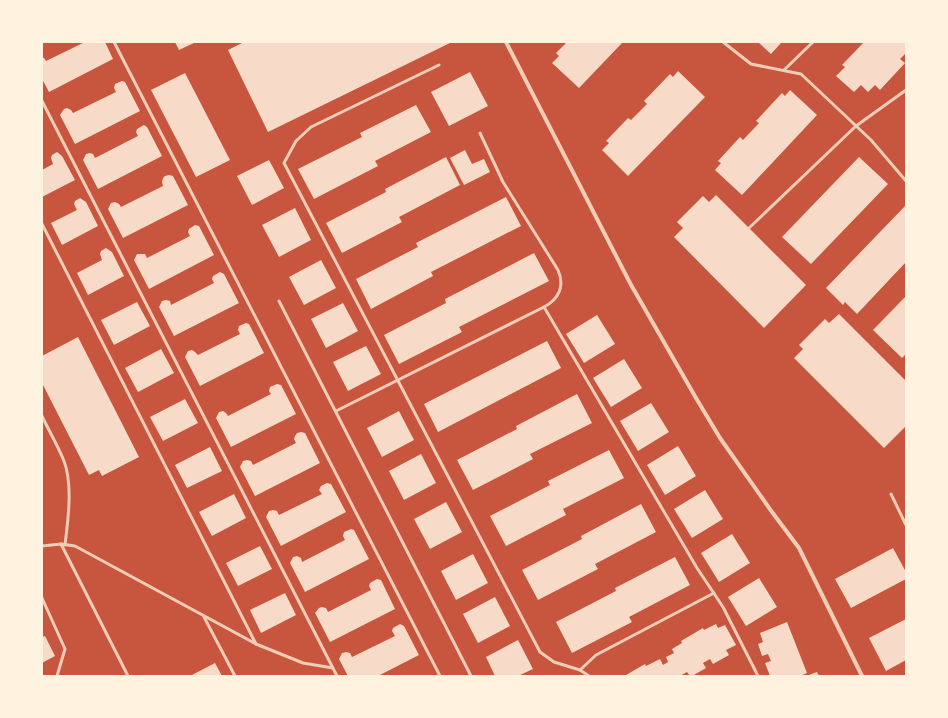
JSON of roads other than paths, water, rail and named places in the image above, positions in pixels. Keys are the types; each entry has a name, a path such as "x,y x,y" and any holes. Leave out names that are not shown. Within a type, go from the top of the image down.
{"street":[{"path":"506,42 630,283 720,438 799,548 862,676"}],"lane":[{"path":"114,42 440,676"},
{"path":"723,42 751,64 801,74 871,140 906,181"},
{"path":"784,70 813,42"},
{"path":"439,65 311,127 296,141 284,163 540,652 554,662 580,670 589,676"},
{"path":"749,228 856,126 906,90"},
{"path":"42,101 337,676"},
{"path":"336,411 552,303 557,296 560,288 560,276 503,182 480,133"},
{"path":"42,224 256,644"},
{"path":"279,301 471,676"},
{"path":"544,307 697,568 723,607 758,676"},
{"path":"42,416 64,462 67,478 68,520 65,545"},
{"path":"891,494 906,525"},
{"path":"42,546 61,544 75,546 256,644 302,663 333,668"},
{"path":"61,544 128,676"},
{"path":"580,670 596,655 714,593"},
{"path":"42,598 65,649 57,676"},
{"path":"204,616 234,676"}]}
